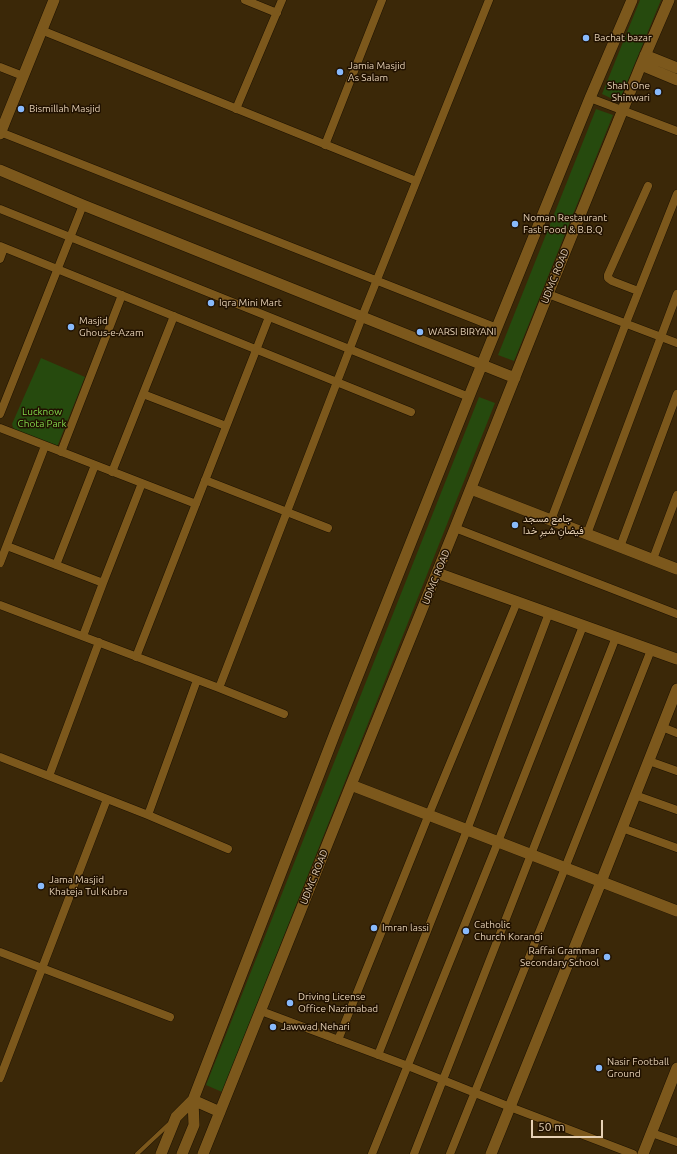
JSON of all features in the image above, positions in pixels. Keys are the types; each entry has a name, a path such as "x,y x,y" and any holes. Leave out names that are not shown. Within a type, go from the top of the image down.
{"main road":[{"path":"0,133 54,0"},
{"path":"182,1154 194,1125 193,1100 332,740 590,98 632,0"},
{"name":"UDMC ROAD","path":"203,1154 350,785 456,528 548,294 643,60 669,0"},
{"path":"643,60 677,68"},
{"path":"643,60 677,80"},
{"path":"0,170 83,205 515,378"},
{"path":"471,489 677,569"},
{"path":"437,573 677,660"},
{"path":"491,1154 676,694"},
{"path":"350,785 429,814 677,911"},
{"path":"643,1154 677,1068"},
{"path":"193,1100 220,1112"},
{"path":"161,1154 176,1117 193,1100"}],"street":[{"path":"245,0 277,13"},
{"path":"236,109 282,0"},
{"path":"326,144 382,0"},
{"path":"219,688 362,317 488,0"},
{"path":"41,30 416,181"},
{"path":"0,67 23,76"},
{"path":"590,98 677,131"},
{"path":"0,133 497,328"},
{"path":"638,292 612,281 608,278 608,275 648,186"},
{"path":"551,520 677,194"},
{"path":"0,414 83,205"},
{"path":"0,209 469,397"},
{"path":"0,259 2,247 411,412"},
{"path":"548,294 677,343"},
{"path":"587,534 677,294"},
{"path":"61,452 122,295"},
{"path":"112,472 174,316"},
{"path":"136,657 269,316"},
{"path":"143,394 226,426"},
{"path":"620,547 677,394"},
{"path":"0,428 196,504"},
{"path":"0,564 45,446"},
{"path":"56,565 95,465"},
{"path":"205,480 328,528"},
{"path":"83,636 142,483"},
{"path":"653,559 677,495"},
{"path":"456,528 677,614"},
{"path":"7,546 103,584"},
{"path":"338,1040 429,814 517,602"},
{"path":"0,605 284,714"},
{"path":"378,1055 467,830 549,613"},
{"path":"372,1154 498,842 583,626"},
{"path":"414,1154 616,637"},
{"path":"49,776 99,642"},
{"path":"450,1154 566,868 651,650"},
{"path":"148,815 197,680"},
{"path":"662,727 677,733"},
{"path":"0,756 228,848"},
{"path":"649,761 677,772"},
{"path":"635,795 677,810"},
{"path":"0,1078 106,799"},
{"path":"622,828 677,848"},
{"path":"0,952 170,1018"},
{"path":"261,1011 408,1066 633,1154"},
{"path":"652,1133 677,1142"}],"lane":[{"path":"137,1154 176,1117"}],"green space":[{"path":"640,0 661,0 619,102 602,94"},
{"path":"596,109 613,115 514,361 498,355"},
{"name":"Lucknow Chota Park","path":"41,358 85,377 55,452 16,436 12,424"},
{"path":"479,397 495,403 222,1092 206,1085"}],"place":[{"name":"Bachat bazar","path":"586,38"},
{"name":"Jamia Masjid As Salam","path":"340,72"},
{"name":"Shah One Shinwari","path":"658,92"},
{"name":"Bismillah Masjid","path":"21,109"},
{"name":"Noman Restaurant Fast Food & B.B.Q","path":"515,224"},
{"name":"Iqra Mini Mart","path":"211,303"},
{"name":"Masjid Ghous-e-Azam","path":"71,327"},
{"name":"WARSI BIRYANI","path":"420,332"},
{"name":"جامع مسجد فیضانِ شیرِ خدا","path":"515,525"},
{"name":"Jama Masjid Khateja Tul Kubra","path":"41,886"},
{"name":"Imran lassi","path":"374,928"},
{"name":"Catholic Church Korangi","path":"466,931"},
{"name":"Raffai Grammar Secondary School","path":"607,957"},
{"name":"Driving License Office Nazimabad","path":"290,1003"},
{"name":"Jawwad Nehari","path":"273,1027"},
{"name":"Nasir Football Ground","path":"599,1068"}]}
